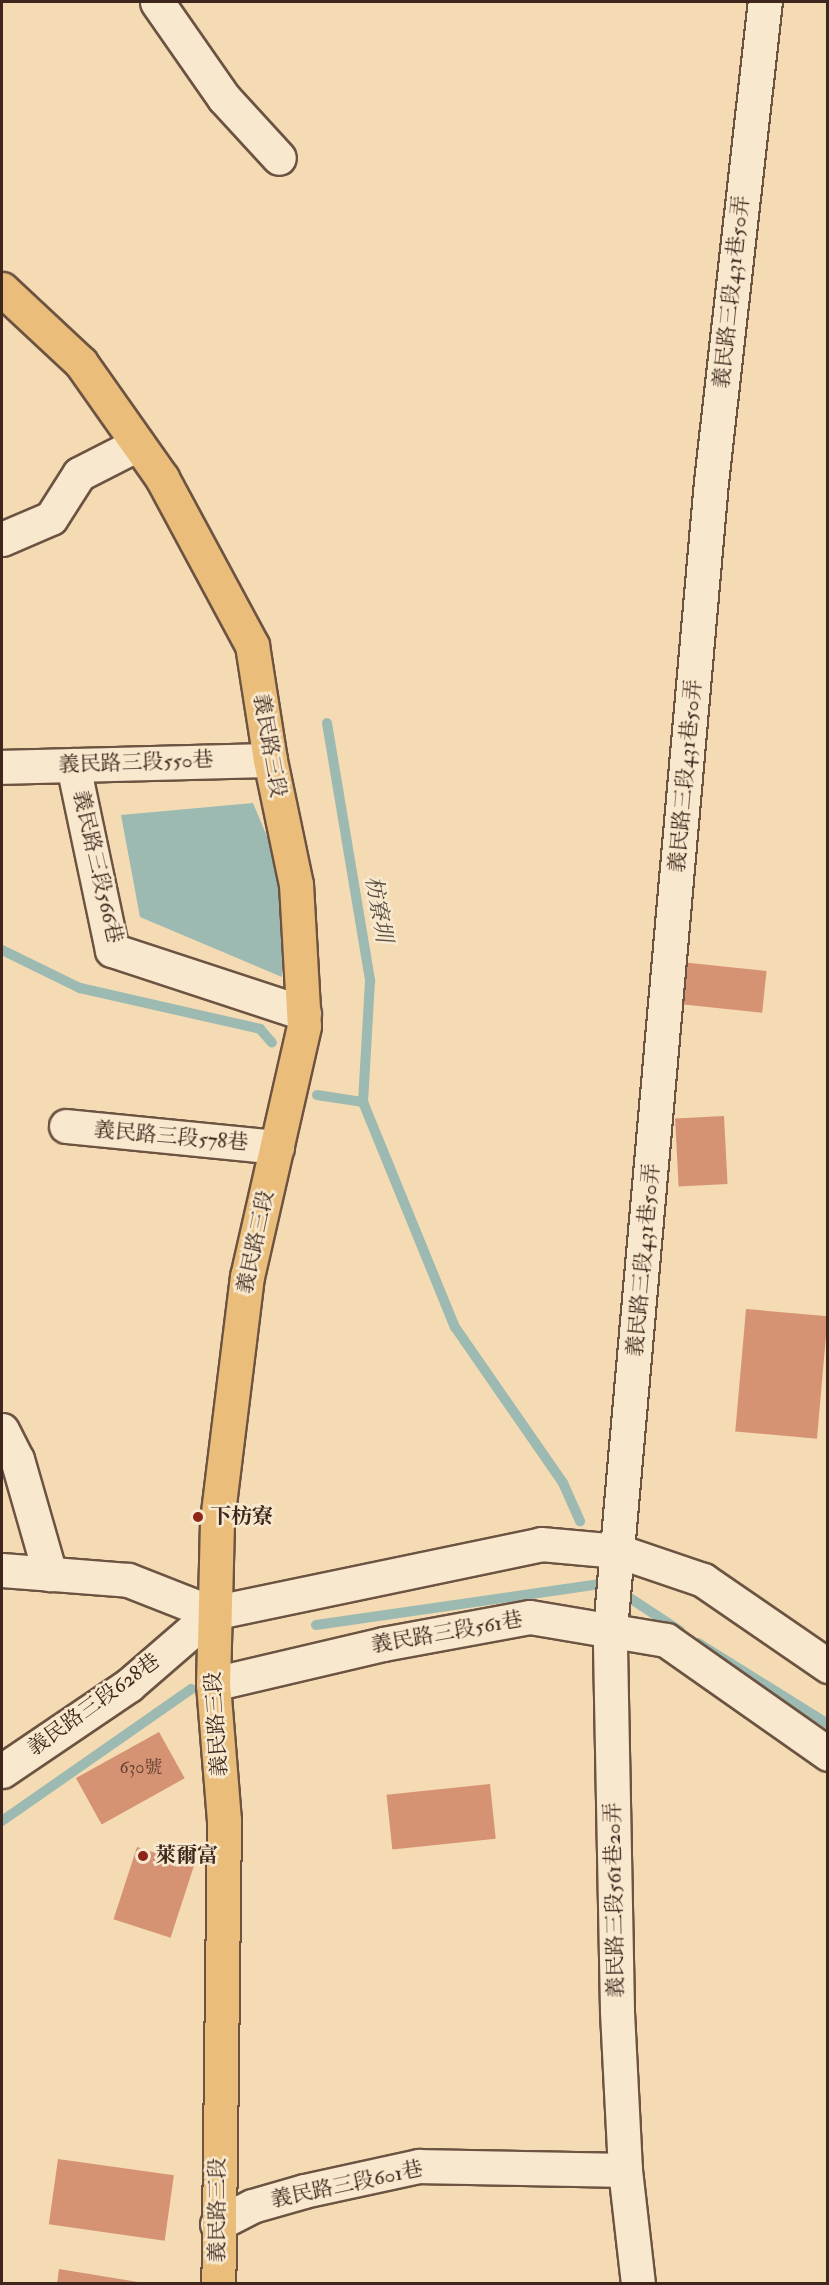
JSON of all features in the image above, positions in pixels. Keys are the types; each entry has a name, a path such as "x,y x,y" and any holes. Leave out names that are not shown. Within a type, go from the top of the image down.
{"main road":[{"name":"義民路三段","path":"2,289 81,363 162,478 252,645 270,760 297,884 304,1026 247,1276 217,1522 212,1613 213,1684 224,1820 218,2283"}],"lane":[{"path":"157,2 224,99 279,158"},
{"name":"義民路三段431巷50弄","path":"610,1629 711,482 765,2"},
{"path":"2,539 51,518 79,474 138,444"},
{"name":"義民路三段550巷","path":"2,767 270,760"},
{"name":"義民路三段566巷","path":"73,765 112,950 304,1013"},
{"name":"義民路三段578巷","path":"66,1126 277,1147"},
{"path":"2,1430 17,1459 50,1574"},
{"path":"2,1570 128,1580 212,1613 541,1544 618,1551 703,1580 828,1666"},
{"name":"義民路三段628巷","path":"2,1771 129,1685 212,1613"},
{"name":"義民路三段561巷","path":"213,1684 383,1644 530,1617 666,1640 828,1754"},
{"name":"義民路三段561巷20弄","path":"610,1629 617,2010 625,2170 638,2283"},
{"name":"義民路三段601巷","path":"217,2224 252,2206 304,2191 419,2166 625,2170"}],"water":[{"path":"253,803 282,872 282,977 140,917 121,815"}],"building":[{"path":"681,962 767,971 762,1013 677,1004"},
{"path":"724,1116 728,1184 679,1186 675,1119"},
{"path":"746,1309 828,1316 817,1439 735,1432"},
{"path":"159,1732 185,1778 102,1824 76,1778"},
{"path":"490,1784 496,1839 392,1850 387,1795"},
{"path":"137,1847 194,1866 171,1938 114,1919"},
{"path":"58,2159 174,2175 165,2241 49,2224"},
{"path":"59,2269 138,2282 138,2284 57,2284"}],"waterway":[{"name":"枋寮圳","path":"327,723 370,981 363,1102"},
{"path":"2,950 80,988 260,1029 272,1043"},
{"path":"317,1095 363,1102 455,1327 563,1483 580,1521"},
{"path":"316,1625 607,1583 680,1631"},
{"path":"698,1643 828,1724"},
{"path":"2,1821 191,1689"}],"place":[{"name":"下枋寮","path":"198,1517"},
{"name":"萊爾富","path":"143,1856"}]}
